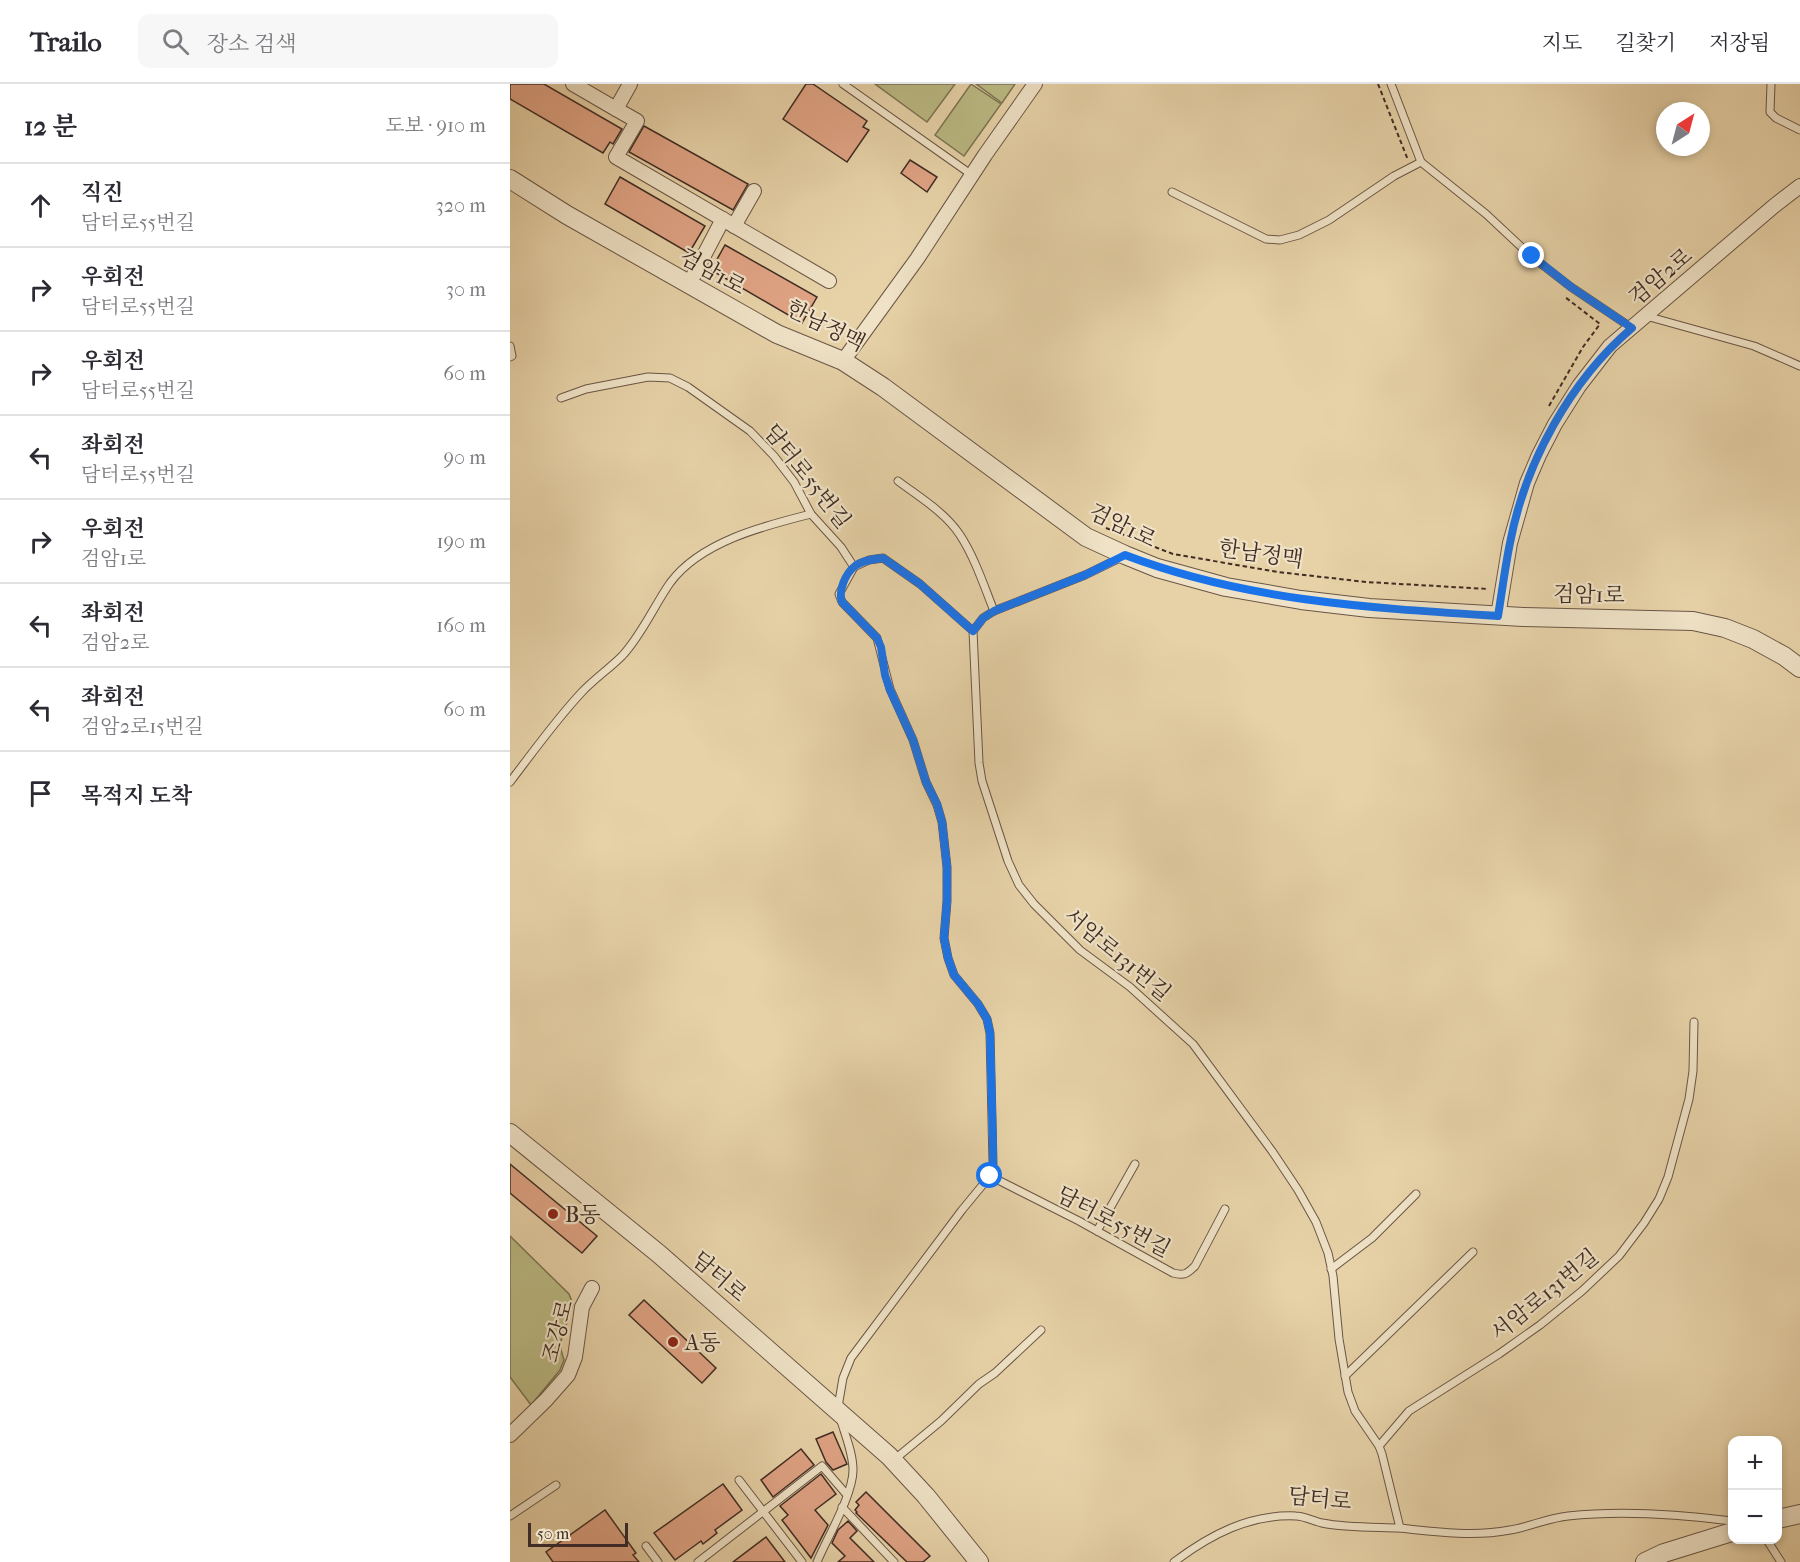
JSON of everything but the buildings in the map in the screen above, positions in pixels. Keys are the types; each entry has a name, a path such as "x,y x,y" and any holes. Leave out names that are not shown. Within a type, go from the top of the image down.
{"street":[{"path":"573,84 637,121 616,158 829,281"},
{"path":"616,109 630,84"},
{"path":"843,361 917,259 1035,84"},
{"name":"검암1로","path":"510,178 567,215 777,334 843,361 883,387 1086,537 1158,568 1226,586 1301,600 1369,608 1498,616 1693,621 1725,628 1753,639 1784,656 1800,668"},
{"name":"검암2로","path":"1498,616 1514,526 1539,455 1579,386 1610,346 1800,186"},
{"path":"688,284 729,222 754,191"},
{"name":"담터로","path":"510,1133 659,1254 893,1460 926,1496 979,1562"},
{"name":"조강로","path":"510,1436 568,1375 574,1357 582,1307 592,1288"},
{"path":"1782,1518 1800,1514"},
{"path":"1645,1562 1664,1553 1728,1533"}],"lane":[{"path":"843,84 972,175"},
{"path":"1391,84 1421,162 1486,214 1539,262 1571,287 1632,328"},
{"path":"1771,84 1770,112 1776,118 1800,130"},
{"path":"1172,192 1266,239 1280,240 1299,235 1329,220 1394,176 1421,162"},
{"path":"1645,316 1754,346 1800,366"},
{"path":"510,346 512,356 510,357"},
{"name":"담터로55번길","path":"561,398 586,389 648,377 670,378 688,387 750,431 774,456 794,482 811,514 841,547 854,567"},
{"path":"898,481 931,506 959,534 968,549 994,611"},
{"path":"510,782 555,723 583,691 623,654 670,583 686,564 706,551 738,537 811,514"},
{"path":"817,1562 847,1495 853,1472 852,1458 837,1410 843,1378 850,1358 990,1176 993,1164 991,1055 987,1019 978,1004 954,975 948,958 944,938 947,867 942,822 913,740 890,690 877,638 842,602 839,594 854,567 869,560 883,558 920,584 973,631 983,618 994,611 1085,575 1125,555"},
{"name":"서암로131번길","path":"973,631 979,763 982,781 1008,861 1019,885 1034,904 1080,950 1130,987 1193,1044 1298,1190 1316,1222 1328,1252 1348,1392 1355,1411 1379,1446 1400,1528"},
{"name":"서암로131번길","path":"1379,1446 1409,1411 1507,1348 1582,1291 1619,1256 1644,1223 1659,1199 1668,1177 1689,1099 1694,1071 1694,1022"},
{"path":"1097,1231 1135,1164"},
{"name":"담터로55번길","path":"990,1176 1182,1276 1195,1266 1225,1209"},
{"path":"1331,1269 1372,1238 1416,1194"},
{"path":"1345,1376 1473,1252"},
{"path":"893,1460 941,1421 979,1383 995,1373 1041,1330"},
{"path":"698,1562 822,1466 847,1495"},
{"path":"738,1480 802,1562"},
{"path":"510,1516 556,1485"},
{"path":"842,1507 894,1562"},
{"path":"1400,1528 1478,1534 1509,1531 1563,1516 1590,1514 1641,1514 1728,1521"},
{"name":"담터로","path":"1174,1562 1202,1541 1227,1528 1263,1518 1298,1515 1342,1525 1400,1528"},
{"path":"1770,1544 1781,1562"},
{"path":"646,1546 658,1562"}],"path":[{"path":"1378,84 1411,167"},
{"path":"1549,407 1583,347 1600,324 1562,294"},
{"name":"한남정맥","path":"1099,525 1173,554 1278,572 1366,582 1488,590 1490,579"}],"shaded area":[{"path":"875,84 955,84 927,122"},
{"path":"971,84 1001,104 964,156 935,135"},
{"path":"976,84 1015,84 1002,103"},
{"path":"510,1236 569,1294 573,1304 561,1341 564,1360 560,1370 531,1405 510,1377"}],"place":[{"name":"B동","path":"553,1214"},
{"name":"A동","path":"673,1342"}],"route":[{"path":"990,1176 993,1164 990,1033 987,1019 978,1004 954,975 948,958 944,938 947,867 942,822 913,740 890,690 885,675 881,647 877,638 842,602 839,594 842,585 854,567 869,560 883,558 920,584 973,631 983,618 994,611 1085,575 1125,555 1158,568 1226,586 1301,600 1369,608 1498,616 1516,518 1539,455 1579,386 1610,346 1632,328 1571,287 1532,256"}]}
